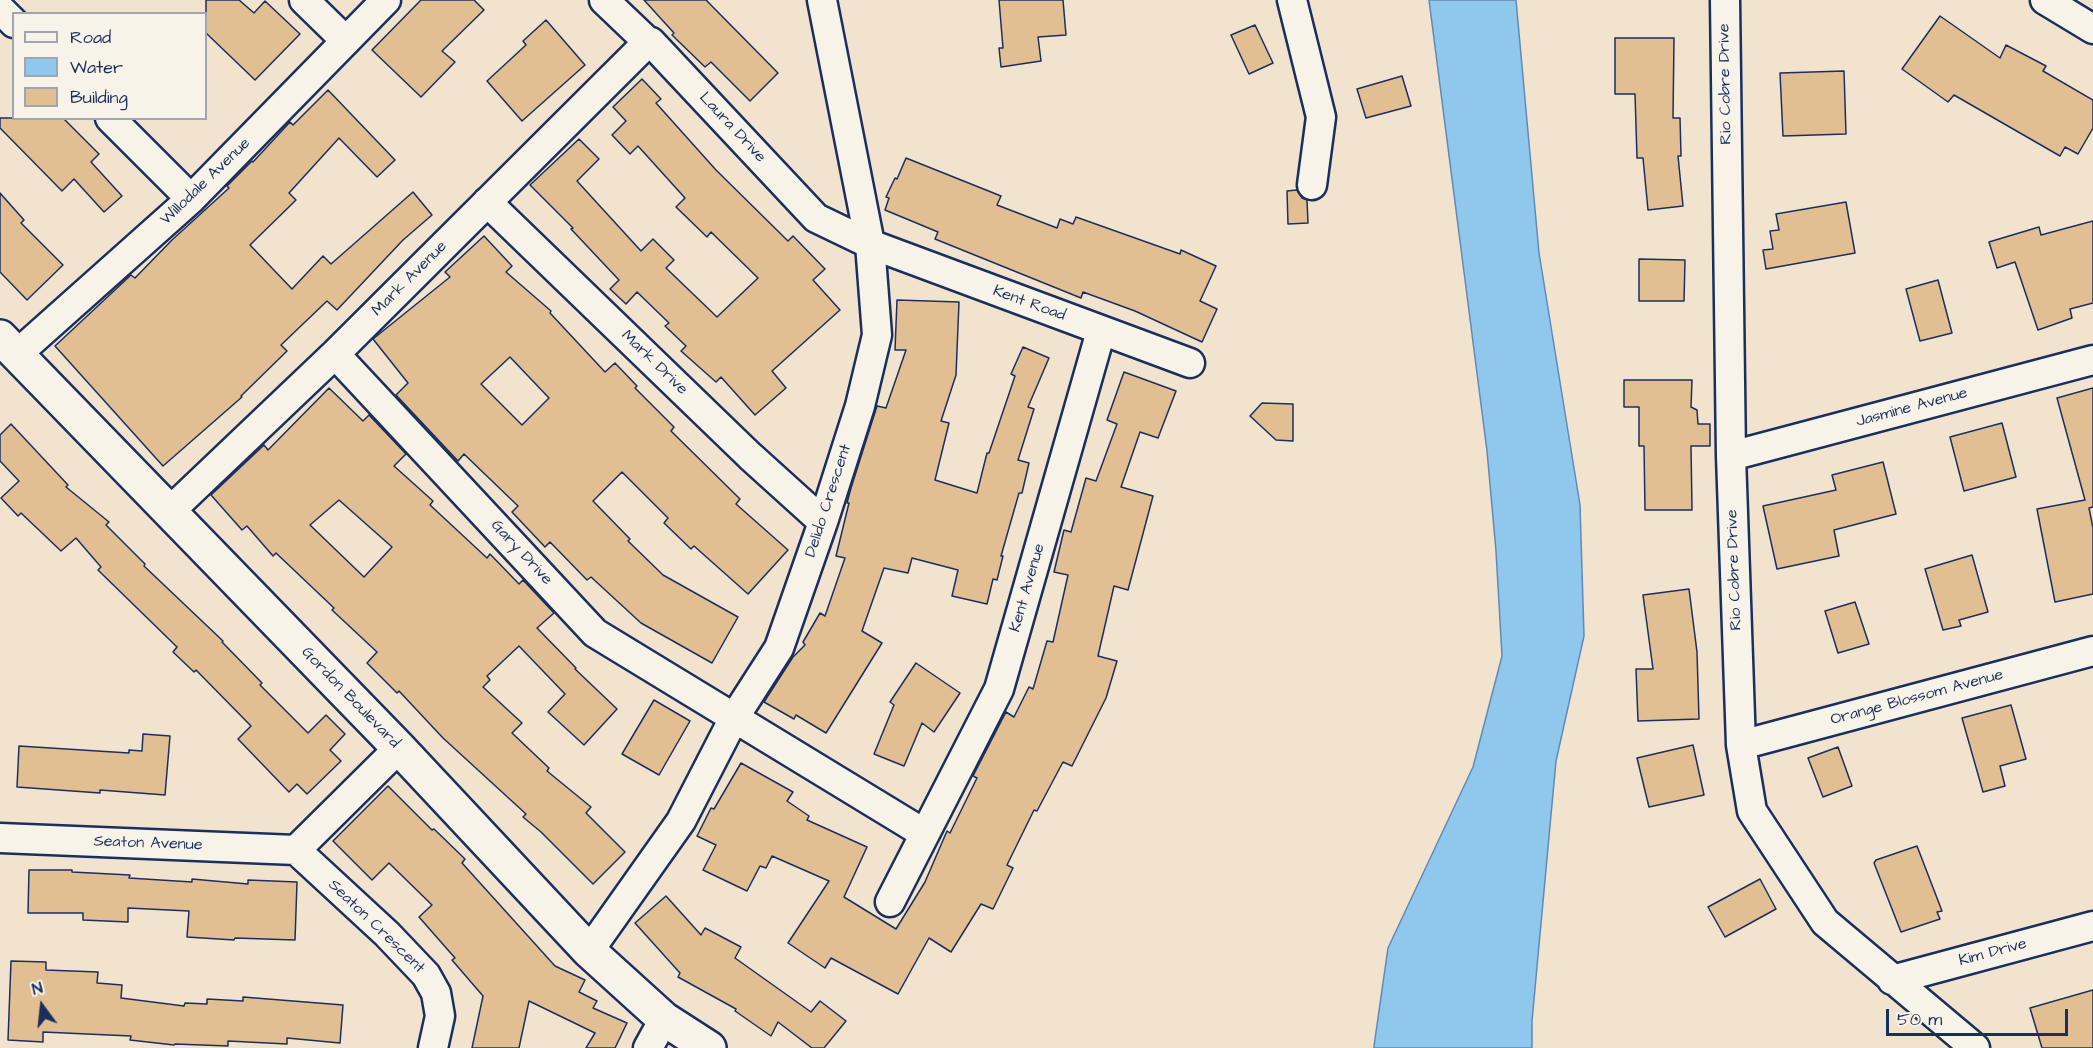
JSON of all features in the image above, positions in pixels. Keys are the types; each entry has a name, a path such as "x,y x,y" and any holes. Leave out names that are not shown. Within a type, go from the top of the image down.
{"street":[{"path":"304,0 346,41"},
{"name":"Willodale Avenue","path":"8,346 191,199 386,0"},
{"name":"Laura Drive","path":"604,0 648,42 651,42 816,218 870,244"},
{"name":"Delido Crescent","path":"589,951 681,821 734,718 779,648 860,406 877,335 870,244 822,0"},
{"path":"1292,0 1321,117 1312,185"},
{"name":"Rio Cobre Drive","path":"1725,0 1731,456 1741,745 1752,811 1825,922 1975,1048"},
{"path":"2045,0 2093,28"},
{"path":"0,9 12,21"},
{"name":"Mark Avenue","path":"169,512 335,354 648,42"},
{"path":"112,120 191,199"},
{"name":"Mark Drive","path":"487,202 742,448 823,522"},
{"name":"Kent Road","path":"870,244 1190,363"},
{"name":"Kent Avenue","path":"890,902 999,689 1101,331"},
{"name":"Gordon Boulevard","path":"8,346 399,748 589,951 664,1019 709,1048"},
{"name":"Gary Drive","path":"335,354 595,633 734,718"},
{"name":"Jasmine Avenue","path":"1731,456 2093,360"},
{"name":"Orange Blossom Avenue","path":"1741,745 2093,651"},
{"path":"734,718 925,834"},
{"path":"296,850 399,748"},
{"name":"Seaton Avenue","path":"0,838 296,850"},
{"name":"Seaton Crescent","path":"296,850 387,934 426,975 436,993 440,1016 433,1048"},
{"name":"Kim Drive","path":"1892,980 2093,926"},
{"path":"648,1048 664,1019"}],"water":[{"path":"1429,0 1516,0 1539,253 1580,505 1584,636 1556,761 1532,1021 1532,1048 1374,1048 1388,948 1473,767 1502,656 1487,451"}],"building":[{"path":"206,0 239,0 254,13 265,1 300,34 255,80 207,34"},
{"path":"421,0 474,0 484,10 442,51 455,62 421,97 372,50"},
{"path":"644,0 706,0 778,73 750,101 711,62 705,67 672,35 674,33"},
{"path":"999,0 1063,0 1066,35 1038,37 1041,61 1001,67 999,48 1003,48"},
{"path":"1940,16 2000,58 2006,45 2046,66 2043,71 2093,100 2093,128 2078,154 2065,147 2060,156 1954,95 1948,102 1902,69"},
{"path":"546,20 585,65 522,121 487,81 526,45 523,41"},
{"path":"1255,25 1273,63 1249,74 1231,35"},
{"path":"1615,38 1674,38 1673,118 1680,118 1681,156 1678,156 1683,206 1648,210 1643,158 1637,158 1635,94 1615,94"},
{"path":"1844,71 1846,134 1783,136 1780,73"},
{"path":"1402,76 1411,106 1366,118 1357,89"},
{"path":"642,79 661,99 656,103 716,170 788,241 793,236 825,269 813,280 840,310 772,371 786,388 755,415 721,377 716,382 681,351 686,346 665,326 669,323 637,292 626,304 610,289 619,280 571,229 573,228 530,185 579,139 599,159 577,181 641,251 653,239 674,260 666,268 717,317 758,278 711,232 707,237 676,207 685,198 638,146 630,154 612,135 626,121 613,107"},
{"path":"328,90 395,160 377,177 339,138 289,193 296,200 250,245 292,289 323,256 331,264 413,192 432,215 403,240 337,310 327,301 281,345 287,351 242,397 163,466 55,346 131,275 135,278 172,240 229,188 227,186 290,122 293,125"},
{"path":"0,118 65,120 99,154 91,162 122,196 104,212 74,179 62,191 0,128"},
{"path":"906,158 1001,196 997,205 1057,228 1060,219 1073,224 1076,217 1180,254 1181,250 1216,266 1200,301 1217,309 1202,342 1135,311 1083,292 1081,298 935,239 938,232 885,210 889,198 886,197"},
{"path":"1297,190 1302,198 1307,200 1308,223 1288,224 1287,191"},
{"path":"0,193 24,220 21,223 63,265 27,300 0,272"},
{"path":"1846,202 1855,253 1766,269 1763,250 1773,249 1770,231 1779,230 1776,214"},
{"path":"2093,221 2093,303 2070,309 2072,318 2038,330 2015,262 1997,268 1989,242 2039,227 2041,235"},
{"path":"484,236 512,266 506,272 551,311 550,313 605,372 615,363 637,386 635,388 674,427 671,431 740,499 736,504 788,550 748,594 694,546 691,549 664,523 668,518 622,472 593,501 630,539 628,541 663,575 738,617 712,663 641,623 591,577 587,580 550,542 545,547 512,512 518,506 464,454 458,461 396,395 408,383 373,339 450,277 445,272","holes":["510,357 549,398 522,425 481,384"]},
{"path":"1639,259 1685,260 1684,301 1639,301"},
{"path":"1938,280 1952,333 1920,341 1906,289"},
{"path":"897,300 959,302 956,375 941,421 949,423 935,480 977,493 987,453 989,453 1015,376 1011,374 1023,347 1049,358 1028,407 1034,409 1018,460 1029,463 1022,493 1019,493 1001,556 1003,556 997,580 993,579 987,604 952,596 958,570 912,558 908,573 884,568 862,631 882,643 826,733 796,715 794,719 764,702 793,657 805,645 803,642 820,613 825,616 845,558 836,556 851,488 877,406 886,408 906,350 895,350"},
{"path":"1124,372 1176,391 1158,438 1140,432 1121,487 1153,496 1128,590 1114,586 1098,656 1117,661 1106,698 1072,766 1063,762 1037,811 1034,810 1007,865 1013,868 993,909 981,904 951,952 929,938 898,994 831,958 825,968 788,943 829,881 772,856 766,868 760,866 747,891 703,870 716,845 697,836 711,808 714,809 741,763 793,792 787,801 809,816 807,820 867,847 844,897 896,929 925,882 947,831 950,833 977,778 973,776 1006,712 1014,717 1029,687 1033,689 1047,641 1053,642 1068,575 1054,572 1064,530 1071,532 1086,478 1096,481 1117,424 1107,420"},
{"path":"1624,380 1692,380 1691,407 1697,410 1698,424 1710,424 1710,446 1691,446 1692,510 1645,510 1644,446 1639,446 1639,407 1624,407"},
{"path":"329,388 363,421 369,415 406,454 394,466 433,501 430,505 487,558 490,554 519,584 523,580 554,613 537,628 617,709 584,745 548,712 565,694 519,646 487,676 490,680 483,687 522,723 512,733 549,768 547,771 591,807 586,813 625,852 593,884 523,817 526,814 443,738 399,691 397,693 367,663 377,652 332,610 334,608 276,553 273,556 247,526 242,530 211,495 264,445 268,450","holes":["339,500 392,547 364,577 310,525"]},
{"path":"2093,388 2093,507 2089,508 2093,528 2093,594 2055,602 2037,509 2085,500 2057,398"},
{"path":"1262,403 1293,404 1293,441 1276,440 1250,416"},
{"path":"2002,423 2016,477 1964,491 1950,437"},
{"path":"11,424 68,485 66,487 109,522 106,525 145,564 144,566 223,641 262,683 260,685 308,733 326,715 345,734 330,750 341,761 307,794 297,784 289,792 238,739 251,726 196,670 194,672 173,652 177,647 98,570 101,567 76,538 61,551 21,513 18,516 1,498 19,481 0,461 0,435"},
{"path":"1883,462 1896,514 1834,530 1839,556 1777,569 1763,506 1836,490 1832,475"},
{"path":"1972,555 1988,612 1959,620 1961,626 1943,630 1925,569"},
{"path":"1689,589 1697,652 1699,719 1638,721 1636,669 1653,669 1643,595"},
{"path":"1855,602 1869,644 1838,653 1825,611"},
{"path":"916,663 960,693 934,732 922,723 904,766 874,754 894,705 890,702"},
{"path":"654,700 690,721 659,775 622,754"},
{"path":"2011,705 2026,759 2000,766 2005,786 1983,792 1962,718"},
{"path":"143,734 170,736 165,795 17,787 19,746 129,753 129,750 142,751"},
{"path":"1693,745 1704,795 1649,807 1637,758"},
{"path":"1838,747 1852,786 1823,797 1808,758"},
{"path":"388,786 465,859 462,863 555,966 585,980 579,992 597,1001 593,1008 627,1023 615,1048 586,1048 595,1033 529,1001 519,1048 472,1048 483,996 452,960 455,958 419,917 432,905 389,863 372,880 333,841"},
{"path":"1917,846 1942,911 1937,912 1940,919 1901,932 1874,863 1876,860"},
{"path":"29,870 72,870 72,872 130,875 129,878 192,882 192,879 248,884 248,880 297,882 295,940 187,937 189,911 128,908 128,922 83,920 83,913 28,913"},
{"path":"1760,879 1776,909 1725,937 1708,907"},
{"path":"666,896 701,935 705,928 741,947 735,958 811,1012 820,1001 846,1021 824,1048 812,1048 778,1022 771,1036 735,1011 736,1009 678,977 680,973 635,923"},
{"path":"11,961 46,962 46,970 98,972 97,983 122,985 121,998 184,1006 185,1003 207,1004 207,999 243,1001 243,997 343,1005 340,1043 287,1038 287,1044 228,1041 228,1046 174,1045 130,1040 131,1036 43,1032 43,1042 8,1040"},
{"path":"2093,990 2093,1048 2042,1048 2030,1008"}]}
